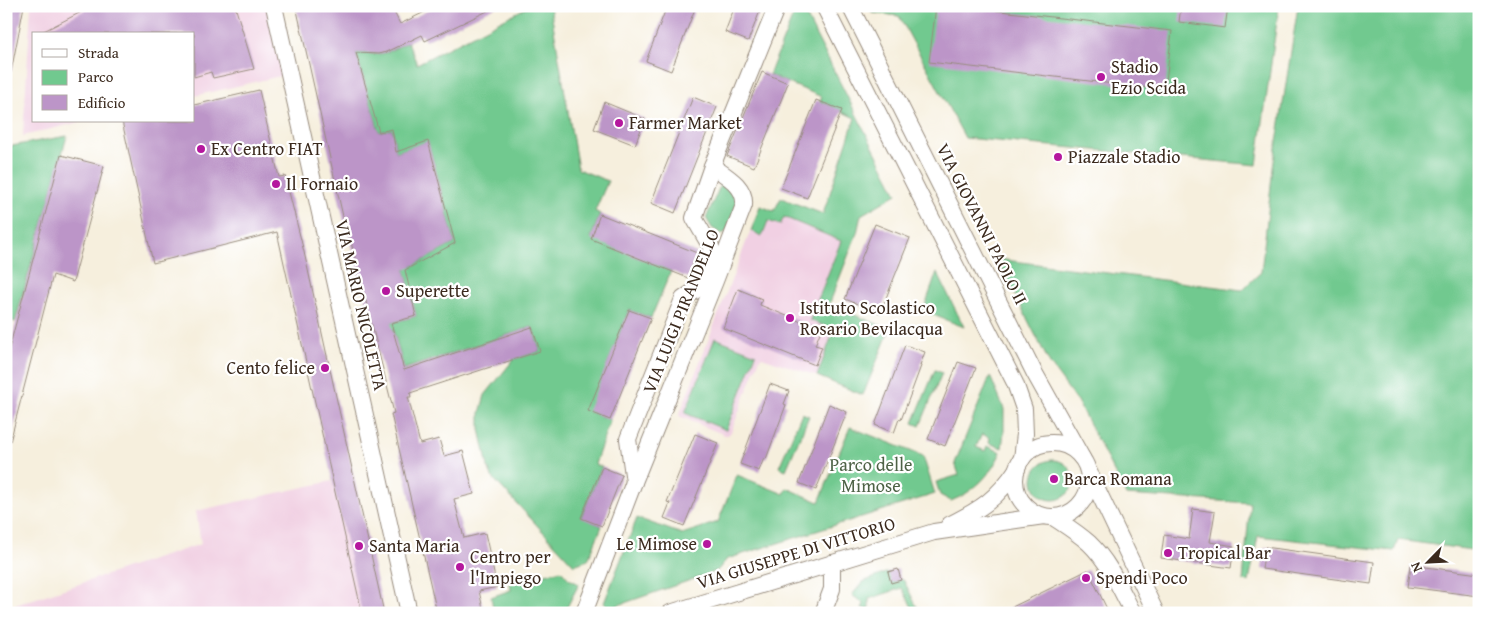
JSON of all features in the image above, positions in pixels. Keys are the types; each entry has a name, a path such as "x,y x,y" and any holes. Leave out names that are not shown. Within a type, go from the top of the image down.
{"street":[{"name":"VIA MARIO NICOLETTA","path":"274,6 409,613"},
{"name":"VIA LUIGI PIRANDELLO","path":"634,482 628,439 683,299 696,290 712,249 694,218 712,166 777,6"},
{"path":"824,6 1015,383 1024,409 1025,434 1016,483 1020,497 1026,506 1035,513 1048,517 1088,542 1112,571 1133,613"},
{"name":"VIA GIOVANNI PAOLO II","path":"850,6 1030,364 1085,463 1156,613"},
{"name":"VIA LUIGI PIRANDELLO","path":"584,613 744,205 743,192 737,185 712,166"},
{"path":"1056,443 1066,446 1085,463 1089,478 1089,488 1080,505 1072,512 1063,516 934,532 973,514 991,501 1004,488 1028,452 1037,446 1056,443"},
{"name":"VIA GIUSEPPE DI VITTORIO","path":"670,613 934,532"},
{"path":"823,613 832,589 832,563"}],"shaded area":[{"path":"31,6 274,6 289,74 195,96 195,32 32,32 32,122 80,122 23,136"},
{"name":"Istituto Scolastico Rosario Bevilacqua","path":"778,202 857,233 829,305 890,329 863,395 817,376 762,357 760,358 731,432 725,435 679,416 760,206 774,211"},
{"path":"332,481 360,600 381,595 384,613 6,613 6,608 201,544 196,511"}],"green space":[{"path":"529,6 550,6 578,169 608,181 595,211 600,214 591,238 671,271 651,318 629,310 589,411 610,420 595,464 602,467 581,517 602,526 588,560 574,565 492,477 480,429 480,413 485,395 514,359 540,351 532,327 404,369 393,329 383,325 416,316 405,270 455,243 428,142 396,152 392,129 379,132 356,53 379,54 408,42 417,64"},
{"path":"797,6 801,6 897,194 861,215 857,233 829,305 890,329 863,395 817,376 834,330 810,320 841,241 784,217 780,225 768,221 762,236 751,231 760,206 774,211 781,198 823,214 855,118 820,101 822,97 769,75"},
{"name":"Stadio Ezio Scida","path":"869,6 1279,6 1257,165 965,138 899,16 872,13"},
{"path":"1298,6 1479,6 1479,551 1398,540 1394,551 1258,536 1249,582 1243,581 1250,503 1126,495 1077,401 1050,364 997,259 1242,290 1261,272 1273,168"},
{"path":"67,136 15,322 6,320 6,147"},
{"path":"724,184 736,194 737,206 726,232 722,234 712,228 706,218 720,186"},
{"path":"937,272 964,327 923,311"},
{"path":"715,338 756,354 726,430 685,413"},
{"path":"935,370 942,373 920,426 913,423"},
{"path":"990,376 1004,409 1002,448 989,443 990,438 982,434 976,447 985,451 987,446 1001,452 981,482 967,493 951,501 940,495 936,482 959,475 955,463"},
{"path":"802,413 809,416 786,470 779,467"},
{"name":"Parco delle Mimose","path":"850,427 923,456 935,494 727,559 717,571 610,608 604,603 637,518 682,534 718,522 737,475 784,494 787,488 819,502"},
{"path":"1057,460 1064,463 1070,469 1073,480 1072,488 1064,497 1057,500 1049,500 1042,497 1034,488 1033,476 1036,469 1045,461"},
{"path":"561,570 569,579 579,584 564,613 494,613 491,597 511,590 510,583"},
{"path":"888,572 892,582 903,579 920,613 915,613 902,588 869,599 869,610 862,608 864,604 852,595 863,582"}],"building":[{"path":"6,6 24,6 11,72 6,72"},
{"path":"93,6 235,6 254,69 213,78 211,72 195,77 195,32 42,32"},
{"path":"296,6 391,6 400,24 437,6 498,6 425,41 422,35 387,52 379,54 356,53 379,132 392,129 396,152 428,141 455,243 405,270 416,316 391,323 404,370 532,327 540,351 410,393 411,397 408,397 420,444 439,439 444,456 463,451 474,494 454,499 464,538 485,533 497,587 479,591 484,613 437,613 391,414 394,413 348,230 346,230"},
{"path":"667,6 696,6 671,71 646,61"},
{"path":"735,6 762,6 748,41 725,32"},
{"path":"936,6 957,6 1172,31 1165,90 929,62"},
{"path":"1181,6 1228,6 1225,28 1179,22"},
{"path":"762,72 788,83 754,167 727,156"},
{"name":"Ex Centro FIAT","path":"259,90 279,177 285,176 304,252 384,613 362,613 277,232 153,263 122,122 195,122 195,105"},
{"path":"693,97 717,107 675,213 651,203"},
{"path":"816,100 842,110 807,198 781,188"},
{"path":"604,102 645,119 635,145 594,129"},
{"path":"61,155 104,166 73,282 53,275 10,442 6,442 6,360"},
{"path":"600,214 697,253 688,278 591,239"},
{"path":"875,224 910,238 880,313 845,299"},
{"path":"738,289 762,299 760,305 821,330 815,345 822,347 815,365 723,328"},
{"path":"629,310 651,318 610,420 588,411"},
{"path":"905,345 925,352 901,420 899,419 894,433 875,425"},
{"path":"958,362 976,368 945,446 928,439"},
{"path":"770,384 789,391 784,404 786,405 766,459 764,458 759,471 740,464"},
{"path":"829,404 847,412 816,490 799,483"},
{"path":"695,434 718,443 684,526 664,518 670,503 667,502"},
{"path":"602,467 622,475 602,526 581,518"},
{"path":"1193,509 1215,512 1210,542 1234,546 1231,568 1161,558 1164,535 1189,539"},
{"path":"1265,547 1374,562 1371,584 1262,569"},
{"path":"1411,565 1479,574 1479,596 1408,587"},
{"path":"898,569 901,580 891,583 888,572"},
{"path":"1088,570 1109,613 1000,613"}],"place":[{"name":"Stadio Ezio Scida","path":"1101,77"},
{"name":"Farmer Market","path":"619,123"},
{"name":"Ex Centro FIAT","path":"201,149"},
{"name":"Piazzale Stadio","path":"1058,157"},
{"name":"Il Fornaio","path":"276,184"},
{"name":"Superette","path":"386,291"},
{"name":"Istituto Scolastico Rosario Bevilacqua","path":"790,318"},
{"name":"Cento felice","path":"325,368"},
{"name":"Barca Romana","path":"1054,479"},
{"name":"Le Mimose","path":"707,544"},
{"name":"Santa Maria","path":"359,546"},
{"name":"Tropical Bar","path":"1168,553"},
{"name":"Centro per l'Impiego","path":"460,567"},
{"name":"Spendi Poco","path":"1086,578"}]}
